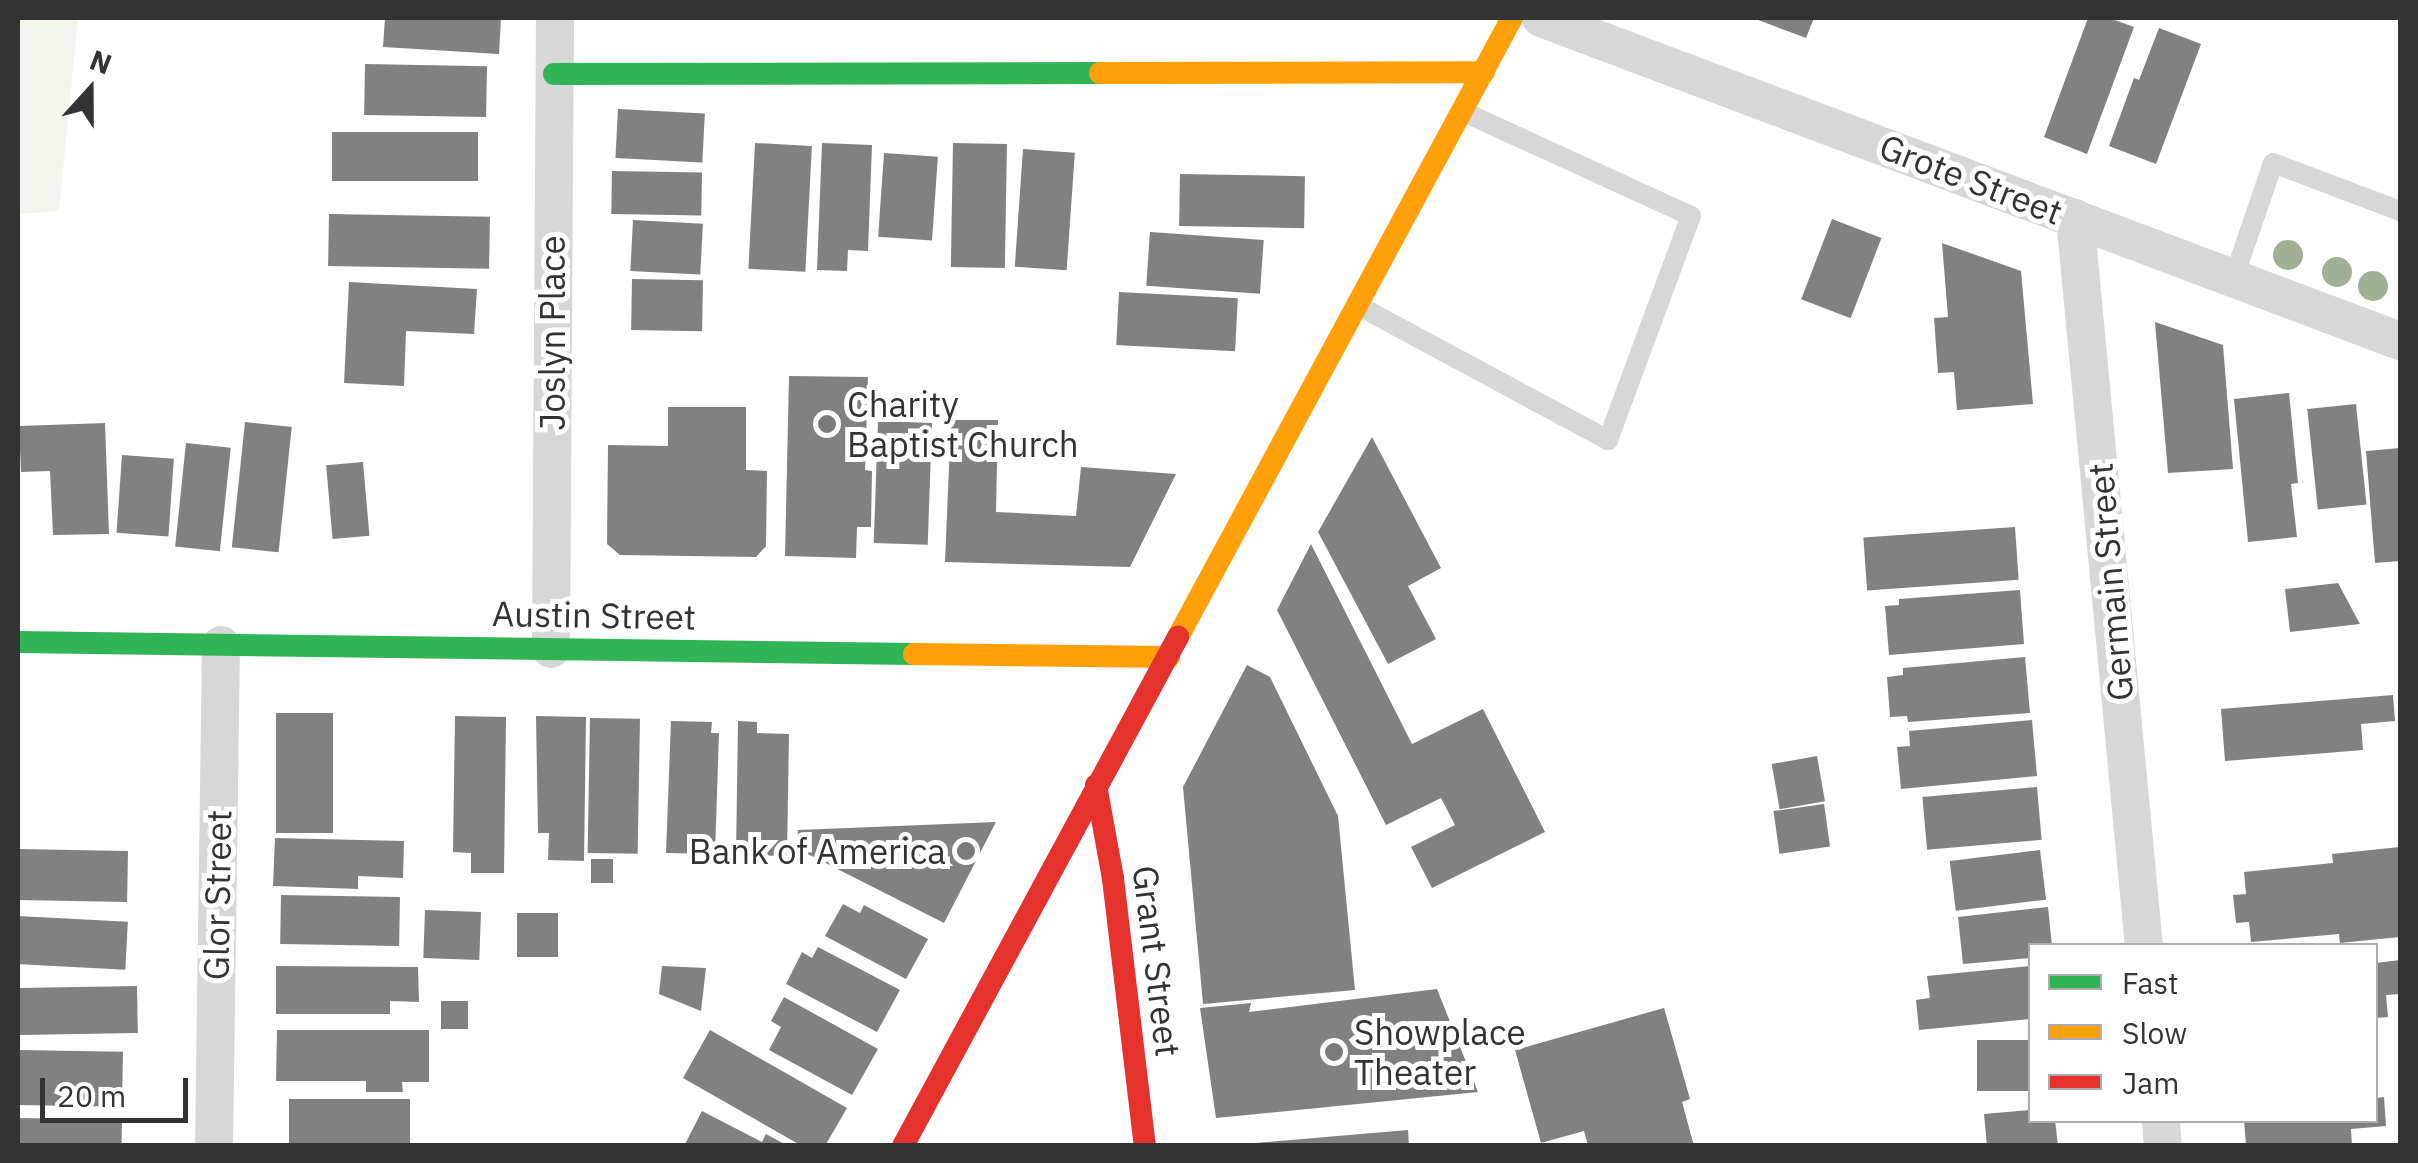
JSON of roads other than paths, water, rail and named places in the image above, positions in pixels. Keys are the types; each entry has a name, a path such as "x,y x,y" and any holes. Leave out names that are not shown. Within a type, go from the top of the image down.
{"street":[{"name":"Joslyn Place","path":"550,649 554,18"},
{"path":"903,1146 1512,18"},
{"name":"Grote Street","path":"1541,18 2400,340"},
{"path":"554,74 1484,72"},
{"name":"Germain Street","path":"2076,218 2144,943"},
{"name":"Austin Street","path":"18,642 1169,657"},
{"name":"Glor Street","path":"214,1146 221,645"},
{"name":"Grant Street","path":"1096,785 1113,879 1145,1146"}],"lane":[{"path":"1358,305 1608,440 1691,216 1462,111"},
{"path":"2234,278 2273,163 2400,211"}],"place":[{"name":"Charity Baptist Church","path":"827,424"},
{"name":"Bank of America","path":"966,851"},
{"name":"Showplace Theater","path":"1334,1052"}]}
